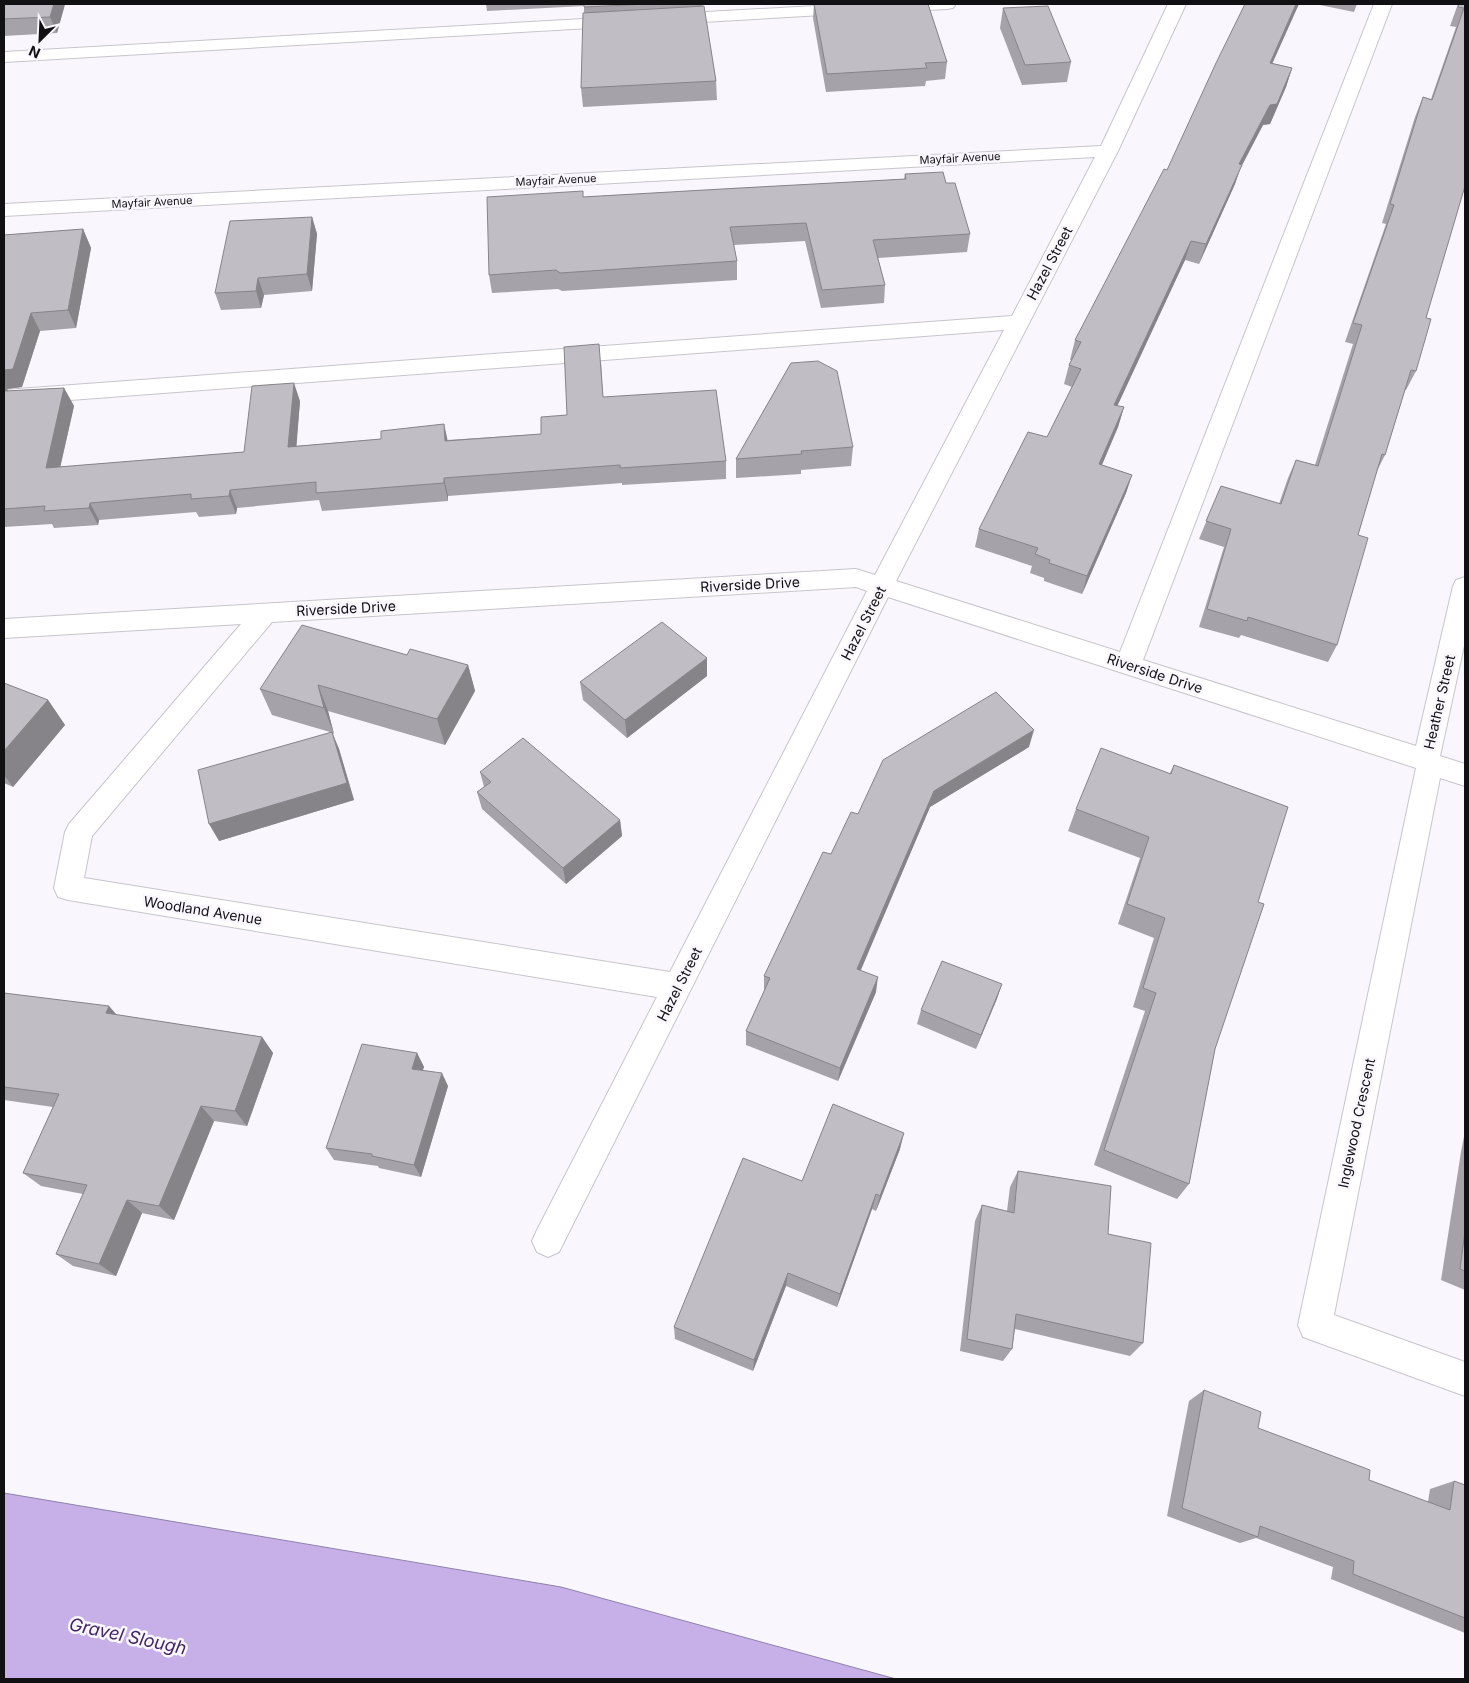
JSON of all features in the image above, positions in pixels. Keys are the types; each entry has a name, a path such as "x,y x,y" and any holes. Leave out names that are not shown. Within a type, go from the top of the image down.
{"street":[{"path":"4,57 948,4"},
{"name":"Hazel Street","path":"548,1241 882,586 1108,150 1177,4"},
{"path":"1128,665 1383,4"},
{"name":"Mayfair Avenue","path":"4,210 1108,150"},
{"path":"4,397 1019,322"},
{"name":"Riverside Drive","path":"4,628 856,578 1465,775"},
{"name":"Heather Street","path":"1428,762 1465,586"},
{"name":"Woodland Avenue","path":"265,612 80,832 68,888 678,987"},
{"name":"Inglewood Crescent","path":"1428,762 1315,1325 1465,1380"}],"water":[{"name":"Gravel Slough","path":"4,1493 561,1587 896,1679 4,1679"}],"building":[{"path":"4,4 54,4 50,17 4,19"},
{"path":"584,4 649,4 584,7"},
{"path":"814,4 928,4 947,62 925,63 927,68 827,74"},
{"path":"1245,4 1296,4 1270,63 1292,68 1277,104 1270,105 1239,164 1242,165 1206,244 1191,241 1114,405 1124,407 1099,464 1132,475 1087,576 1049,563 1050,560 1035,554 1038,548 979,529 1028,432 1047,437 1081,369 1069,365 1081,342 1075,340 1164,169 1167,170"},
{"path":"1459,4 1465,4 1465,186 1426,318 1431,319 1416,371 1411,370 1385,455 1382,454 1358,535 1368,538 1337,645 1248,617 1247,621 1207,609 1231,529 1206,521 1221,486 1281,504 1296,460 1318,466 1362,325 1353,323 1394,205 1390,204 1423,97 1432,100 1464,8 1458,7"},
{"path":"704,6 716,81 581,88 583,13"},
{"path":"1048,6 1071,62 1025,65 1003,8"},
{"path":"943,172 946,183 955,183 970,234 873,240 885,285 822,290 806,223 730,227 737,261 560,273 556,270 489,275 487,197 583,191 583,197 906,179 905,174"},
{"path":"312,217 307,274 258,278 256,291 215,293 230,221"},
{"path":"83,229 68,310 31,313 13,369 4,370 4,235"},
{"path":"599,344 603,397 716,390 726,461 620,468 620,465 444,478 444,483 316,493 316,482 230,490 229,496 191,499 191,494 90,503 89,508 44,511 45,506 4,509 4,388 6,388 5,391 64,388 46,468 244,452 252,386 294,383 288,447 381,439 381,431 444,424 445,441 541,434 541,417 567,415 564,347"},
{"path":"818,361 837,371 853,447 801,451 802,454 736,459 791,363"},
{"path":"662,622 707,658 625,720 580,682"},
{"path":"302,625 407,655 410,649 468,665 437,719 318,685 324,708 260,689"},
{"path":"4,683 48,700 4,751"},
{"path":"996,692 1034,730 934,791 857,969 878,977 840,1068 746,1031 770,978 764,976 823,852 831,854 851,812 858,814 883,760"},
{"path":"332,732 347,783 209,824 198,770"},
{"path":"523,738 620,820 563,868 477,792 491,782 480,772"},
{"path":"1101,748 1171,774 1174,765 1288,807 1258,902 1264,904 1215,1049 1189,1184 1104,1150 1156,993 1143,988 1165,918 1127,904 1149,837 1076,809"},
{"path":"942,961 1002,984 981,1035 921,1010"},
{"path":"4,993 109,1006 106,1013 262,1037 235,1111 201,1106 159,1206 127,1200 99,1264 56,1254 87,1185 23,1173 59,1094 4,1087"},
{"path":"362,1044 417,1053 412,1069 442,1073 414,1165 372,1156 372,1154 326,1148"},
{"path":"833,1104 904,1133 880,1196 876,1194 840,1294 788,1273 754,1360 674,1327 743,1158 802,1181"},
{"path":"1018,1171 1111,1186 1108,1234 1151,1243 1143,1343 1016,1314 1012,1349 967,1339 982,1205 1014,1213"},
{"path":"1465,1231 1465,1271 1460,1269"},
{"path":"1204,1390 1261,1412 1258,1428 1370,1470 1369,1480 1450,1510 1454,1481 1465,1485 1465,1618 1353,1574 1354,1561 1260,1526 1258,1537 1182,1508"}]}
